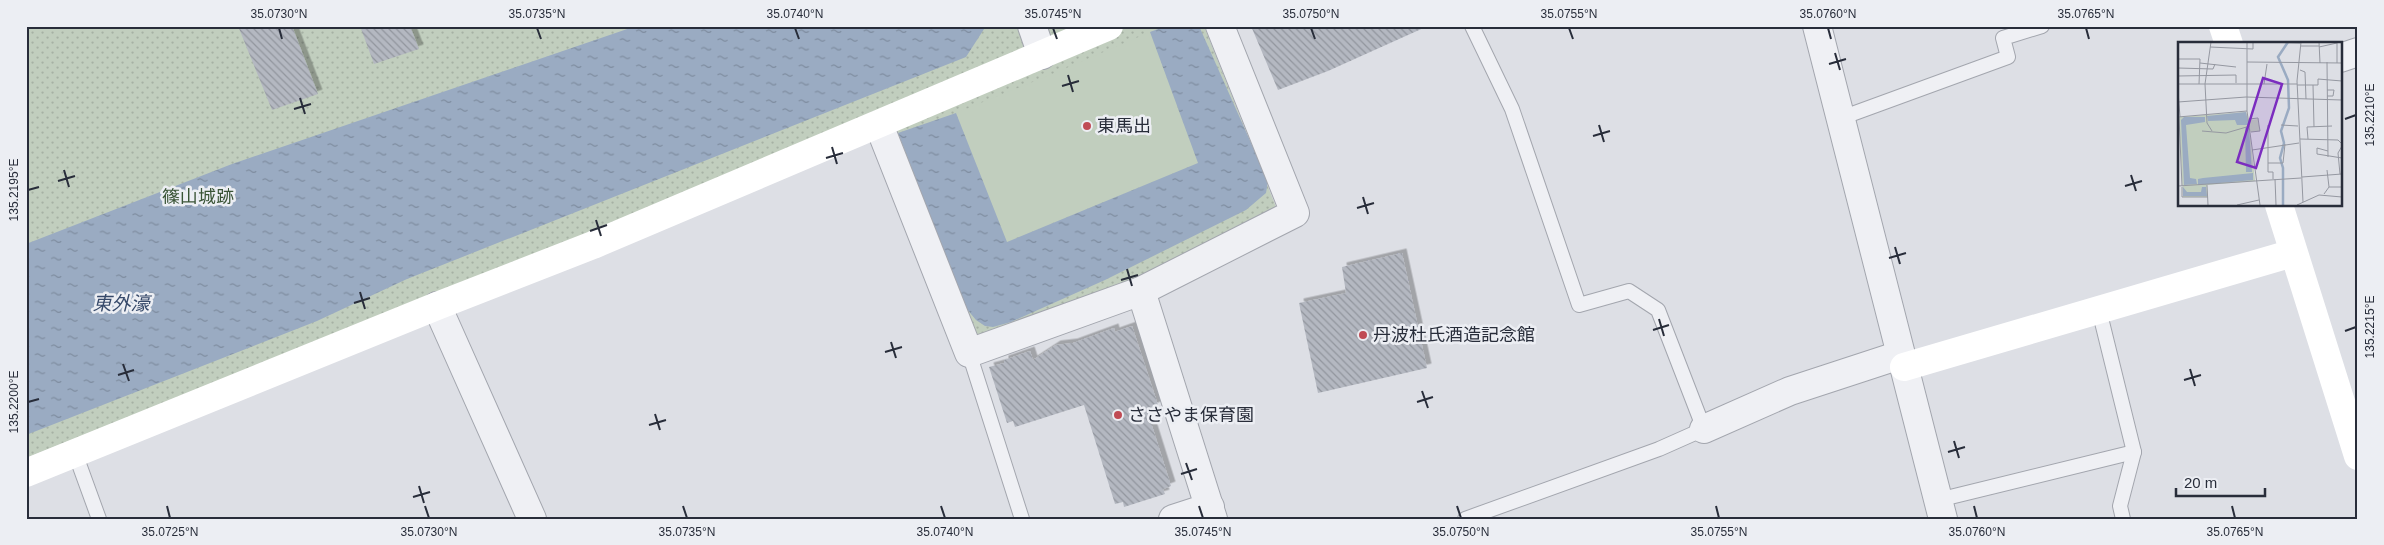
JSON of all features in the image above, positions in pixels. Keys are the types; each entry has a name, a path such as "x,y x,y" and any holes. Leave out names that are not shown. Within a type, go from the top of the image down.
{"street":[{"path":"1032,26 1042,55"},
{"path":"26,473 592,245 1109,26"},
{"path":"879,125 969,353 1140,291 1295,213 1220,26"},
{"path":"1816,26 1941,509"},
{"path":"2223,26 2228,42"},
{"path":"2342,57 2358,52"},
{"path":"2279,206 2358,456"},
{"path":"1704,428 1790,391 2099,310 2294,253"},
{"path":"1140,291 1212,513 1173,519"},
{"path":"437,306 532,519"}],"lane":[{"path":"1465,519 1659,449 1704,428 1658,310 1629,290 1579,305 1512,109 1472,26"},
{"path":"1841,118 2008,57 2003,38 2042,26"},
{"path":"2099,310 2134,452 2120,506 2123,519"},
{"path":"969,353 1022,519"},
{"path":"1941,509 2134,452"},
{"path":"75,453 99,519"}],"green space":[{"name":"篠山城跡","path":"26,26 1204,26 1282,222 970,353 882,116 26,458"},
{"path":"1150,32 1198,163 1006,242 956,113"}],"water":[{"name":"東外濠","path":"636,26 986,26 966,57 407,279 317,321 26,435 26,244 232,164"},
{"path":"1166,26 1199,26 1268,181 1266,193 1246,210 1105,280 1011,322 993,327 985,326 976,320 966,308 898,133 956,113 1007,242 1198,163 1150,32"}],"building":[{"path":"238,26 292,26 318,94 272,110"},
{"path":"360,26 410,26 419,49 374,64"},
{"path":"1251,26 1428,26 1328,71 1278,90"},
{"name":"丹波杜氏酒造記念館","path":"1402,253 1427,368 1318,393 1299,303 1346,293 1342,267"},
{"name":"ささやま保育園","path":"1132,326 1158,405 1147,410 1171,486 1163,489 1165,494 1124,507 1123,502 1115,504 1084,405 1015,427 1013,421 1007,423 989,367 1004,363 1004,360 1030,351 1033,360 1056,345 1073,343 1114,328 1115,332"}],"place":[{"name":"東馬出","path":"1087,126"},
{"name":"丹波杜氏酒造記念館","path":"1363,335"},
{"name":"ささやま保育園","path":"1118,415"}]}
